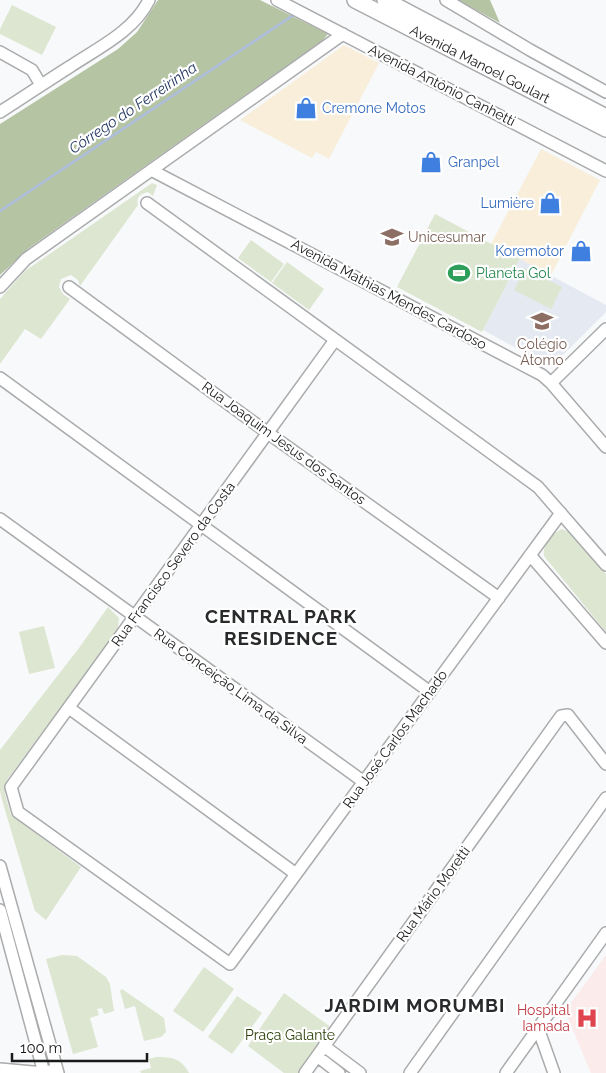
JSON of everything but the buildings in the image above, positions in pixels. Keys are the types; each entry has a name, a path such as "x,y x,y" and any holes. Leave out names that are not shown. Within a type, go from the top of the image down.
{"main road":[{"name":"Avenida Manoel Goulart","path":"354,0 606,129"},
{"name":"Avenida Manoel Goulart","path":"385,0 606,117"}],"street":[{"path":"0,112 114,38 132,24 149,0"},
{"name":"Avenida Antônio Canhetti","path":"277,0 606,171"},
{"path":"446,0 606,92"},
{"path":"0,287 26,259 343,34"},
{"path":"0,52 32,70 41,85"},
{"name":"Avenida Mathias Mendes Cardoso","path":"151,170 542,375 552,383 606,447"},
{"path":"148,203 538,488 606,565"},
{"name":"Rua Joaquim Jesus dos Santos","path":"69,287 499,598"},
{"path":"552,383 606,329"},
{"name":"Rua Francisco Severo da Costa","path":"230,964 18,812 11,787 335,340"},
{"path":"0,378 430,692"},
{"name":"Rua José Carlos Machado","path":"230,964 561,513"},
{"name":"Rua Conceição Lima da Silva","path":"0,519 364,782"},
{"path":"530,555 606,643"},
{"path":"69,708 296,874"},
{"name":"Rua Mário Moretti","path":"305,1073 561,716 568,715 606,764"},
{"path":"410,1073 606,798"},
{"path":"0,866 58,1071 44,1073 7,1071"},
{"path":"13,913 1,914 44,1073"},
{"path":"506,1073 606,934"},
{"path":"538,1028 554,1073"},
{"path":"324,1046 353,1071"},
{"path":"317,1056 339,1073"}],"shaded area":[{"name":"Cremone Motos","path":"344,45 379,63 329,159 316,152 312,158 240,120"},
{"name":"Lumière","path":"541,149 600,180 551,275 491,244"},
{"name":"Colégio Átomo","path":"520,259 606,305 606,312 551,367 483,330"},
{"name":"Hospital Iamada","path":"606,955 606,1073 591,1073 565,1011"}],"green space":[{"path":"158,0 260,0 328,34 323,40 29,248 0,275 0,124 118,49 137,32"},
{"path":"458,0 490,0 500,23"},
{"path":"12,5 56,27 42,55 0,34 0,29"},
{"path":"152,183 157,185 153,196 148,192 139,196 138,205 80,286 78,280 71,275 61,279 59,287 63,294 70,299 41,339 25,329 0,364 0,299 25,271"},
{"name":"Planeta Gol","path":"435,214 520,259 482,332 397,287"},
{"path":"251,240 284,264 271,282 238,258"},
{"path":"287,262 324,289 309,310 272,283"},
{"path":"525,268 562,287 551,309 514,290"},
{"path":"562,529 571,533 606,574 606,632 544,556 549,540"},
{"path":"108,607 119,618 118,629 7,780 5,794 11,815 81,867 46,920 35,911 2,800 0,791 0,750 79,648"},
{"path":"44,626 55,668 29,674 19,632"},
{"path":"62,955 77,956 106,977 110,984 114,1011 104,1014 102,1008 97,1009 99,1015 90,1018 98,1047 73,1054 46,959"},
{"path":"204,967 234,989 203,1032 173,1011"},
{"path":"122,989 164,1018 166,1032 161,1037 144,1041 135,1006 125,1009 120,991"},
{"name":"Praça Galante","path":"284,993 332,1028 300,1073 284,1073 248,1046"},
{"path":"237,996 262,1013 232,1054 208,1037"},
{"path":"156,1057 176,1059 183,1064 189,1073 141,1073 140,1071 151,1068 149,1059"}],"waterway":[{"name":"Córrego do Ferreirinha","path":"0,211 292,16"}],"place":[{"name":"Cremone Motos","path":"306,108"},
{"name":"Granpel","path":"431,162"},
{"name":"Lumière","path":"550,203"},
{"name":"Unicesumar","path":"392,237"},
{"name":"Koremotor","path":"581,251"},
{"name":"Planeta Gol","path":"459,273"},
{"name":"Colégio Átomo","path":"542,321"},
{"name":"Hospital Iamada","path":"587,1018"}],"district":[{"name":"CENTRAL PARK RESIDENCE","path":"281,627"},
{"name":"JARDIM MORUMBI","path":"415,1005"}]}
